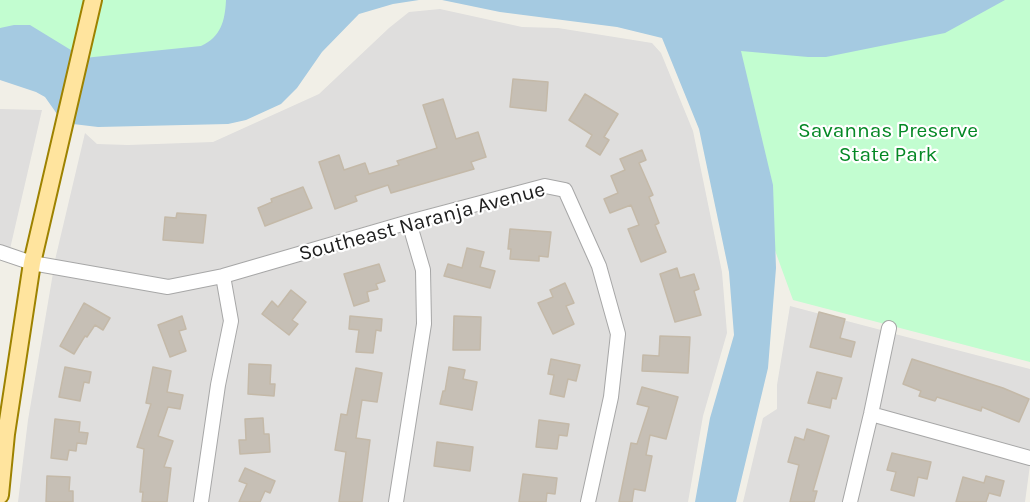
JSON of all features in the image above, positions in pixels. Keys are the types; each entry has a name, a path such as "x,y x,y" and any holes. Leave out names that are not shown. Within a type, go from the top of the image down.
{"main road":[{"path":"0,495 6,434 32,263 93,0"}],"street":[{"name":"Southeast Naranja Avenue","path":"0,252 32,263 168,287 223,276 544,186 566,190 599,266 618,334 611,397 588,502"},
{"path":"396,502 424,324 423,270 409,222"},
{"path":"201,502 216,395 231,321 223,276"},
{"path":"850,502 889,328"},
{"path":"871,414 1030,458"}],"shaded area":[{"path":"440,9 522,27 558,28 652,43 661,53 693,131 722,272 727,333 703,416 688,502 595,502 617,399 625,335 606,264 572,188 566,184 542,179 401,216 221,269 167,281 55,260 85,133 97,144 213,142 319,94 409,12"},
{"path":"0,109 42,110 10,249 0,245"},
{"path":"545,193 561,196 593,267 611,334 604,395 581,502 403,502 431,325 429,269 417,227"},
{"path":"405,230 416,271 417,322 390,502 208,502 225,387 238,323 231,281"},
{"path":"53,273 168,294 218,284 224,320 211,382 194,502 18,502 28,420"},
{"path":"790,306 881,330 865,411 843,502 743,502 763,418 777,409 777,385"},
{"path":"895,334 1030,369 1030,451 879,409"},
{"path":"876,422 1030,465 1025,502 857,502"}],"green space":[{"path":"0,0 324,0 258,72 0,53"},
{"name":"Savannas Preserve State Park","path":"687,0 1030,0 1030,362 793,300"}],"water":[{"path":"226,0 419,0 393,4 359,14 322,52 297,88 281,104 246,120 228,124 98,127 73,124 57,114 45,97 0,80 0,28 30,25 84,58 201,46 213,38 221,28"},
{"path":"442,0 1005,0 945,33 826,57 741,51 773,185 776,268 768,368 736,502 695,502 710,418 734,335 729,272 699,129 662,38 617,27 500,12"}],"building":[{"path":"513,79 548,82 546,111 510,107"},
{"path":"585,94 618,114 604,137 609,140 600,155 586,146 592,135 569,120"},
{"path":"443,99 456,139 478,132 486,157 471,162 474,169 391,193 388,185 355,196 357,201 335,209 319,162 339,155 344,170 365,163 369,174 399,165 397,161 437,148 423,105"},
{"path":"642,150 646,160 639,163 653,195 649,197 659,223 655,225 666,252 641,262 628,229 639,225 631,205 610,213 604,199 618,193 611,176 625,170 620,159"},
{"path":"303,187 312,208 265,226 258,208 272,202 271,199"},
{"path":"177,213 206,215 203,243 163,240 165,217 176,218"},
{"path":"510,229 551,232 548,257 539,256 539,261 510,259 511,249 508,249"},
{"path":"467,248 484,252 480,267 495,271 490,288 444,276 448,264 462,268"},
{"path":"379,264 385,281 376,284 378,289 367,292 369,301 354,306 344,274"},
{"path":"677,268 680,278 694,274 699,289 694,291 701,315 675,322 660,274"},
{"path":"565,283 574,303 566,306 574,324 553,334 538,303 553,297 550,290"},
{"path":"291,290 306,302 292,320 298,324 289,335 262,314 272,301 278,307"},
{"path":"84,303 110,318 103,330 95,325 74,354 60,346"},
{"path":"819,312 845,319 840,338 855,342 851,357 810,347"},
{"path":"182,316 186,329 179,331 186,351 170,357 158,325"},
{"path":"350,316 382,319 381,331 376,330 373,353 356,352 359,330 349,329"},
{"path":"454,316 481,317 480,350 453,350"},
{"path":"660,336 690,337 688,373 642,371 643,355 659,356"},
{"path":"551,359 580,365 576,381 568,379 564,397 550,394 554,375 548,374"},
{"path":"912,359 1003,388 1029,399 1019,422 982,407 981,411 937,397 935,401 919,396 921,391 903,384"},
{"path":"249,364 271,365 270,384 275,384 274,396 248,394"},
{"path":"65,367 91,372 89,383 84,382 80,401 59,397"},
{"path":"153,367 171,371 167,392 183,395 180,409 168,407 158,436 173,441 164,467 171,468 167,502 142,502 143,492 140,492 144,449 137,447 151,404 146,403"},
{"path":"449,367 465,370 463,379 477,382 472,410 440,404"},
{"path":"356,368 382,373 377,402 362,400 356,438 370,440 362,502 339,502 346,452 335,450 341,414 347,415"},
{"path":"817,372 842,378 836,399 832,398 830,408 808,403"},
{"path":"642,387 678,397 666,439 650,435 646,455 652,456 645,491 634,489 632,502 619,502 631,443 637,444 649,407 637,404"},
{"path":"263,418 264,434 269,434 270,452 240,454 239,440 246,440 245,419"},
{"path":"55,419 80,422 79,432 88,433 86,444 77,443 76,451 69,450 67,460 51,458"},
{"path":"539,420 569,424 567,436 559,435 557,449 536,447"},
{"path":"807,429 829,436 813,491 817,491 814,502 790,502 799,465 788,462 795,437 804,440"},
{"path":"437,442 473,447 470,471 434,466"},
{"path":"892,453 931,462 927,479 918,477 914,496 891,490 896,472 887,470"},
{"path":"245,468 275,481 270,493 265,491 260,502 239,502 247,484 239,481"},
{"path":"523,474 557,478 555,494 547,493 546,502 519,502"},
{"path":"47,476 70,477 69,491 73,491 73,502 46,502"},
{"path":"986,476 1004,481 1000,496 989,493 986,502 956,502 963,477 984,483"}]}
